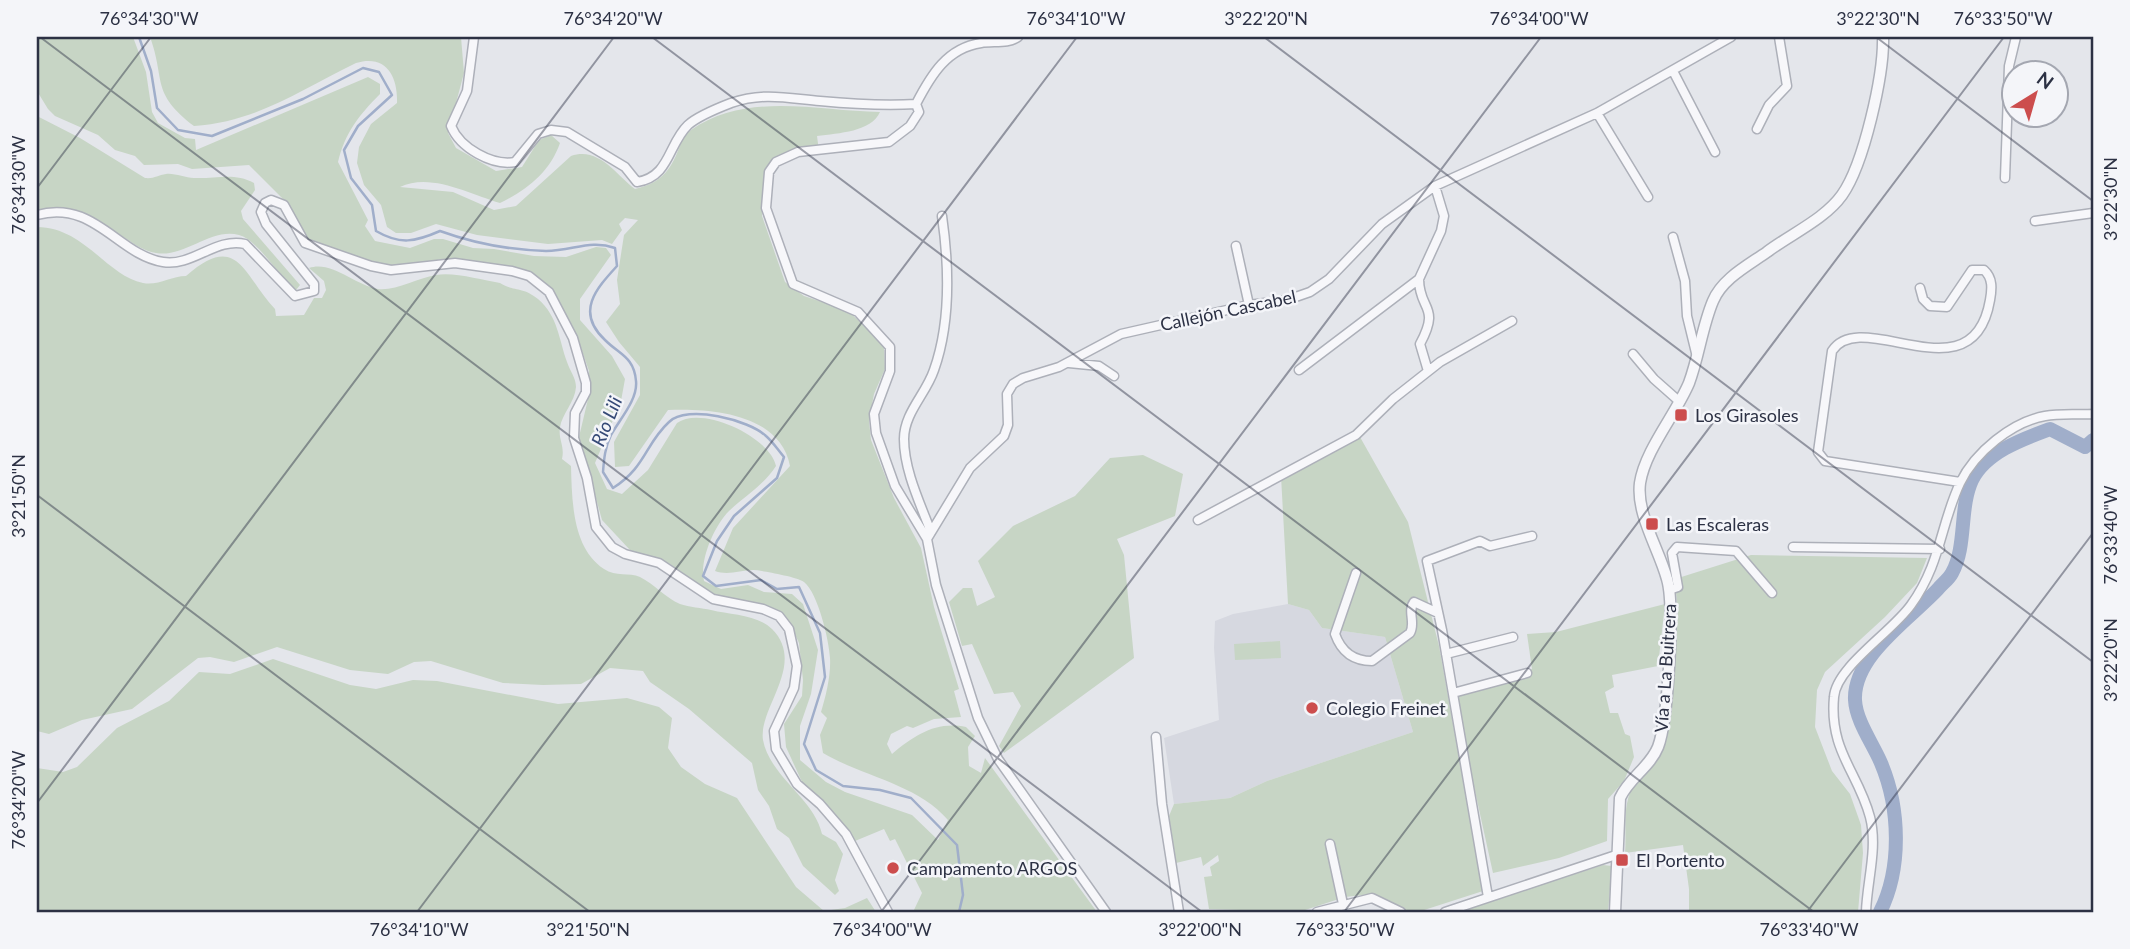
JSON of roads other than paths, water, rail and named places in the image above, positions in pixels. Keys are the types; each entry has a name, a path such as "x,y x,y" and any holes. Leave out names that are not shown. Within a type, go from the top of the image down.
{"street":[{"path":"474,37 467,91 451,126 464,144 482,155 508,163 515,162 538,134 551,130 567,132 625,166 637,182 645,181 666,165 679,136 689,124 729,104 757,95 782,94 881,106 916,104"},
{"path":"916,104 940,64 954,53 981,43 1012,41 1018,37"},
{"name":"Callejón Cascabel","path":"929,535 970,468 1004,436 1007,425 1007,394 1013,384 1069,363 1121,334 1191,321 1249,305 1287,300 1310,292 1329,279 1382,225 1435,186 1597,113 1731,37"},
{"path":"1757,129 1764,112 1787,86 1779,37"},
{"name":"Vía a La Buitrera","path":"1615,912 1620,798 1625,788 1651,759 1662,736 1671,628 1669,590 1645,516 1640,481 1648,459 1680,402 1698,358 1709,313 1720,289 1842,196 1860,156 1881,72 1883,37"},
{"path":"2005,178 2009,66 2016,37"},
{"path":"1673,71 1715,152"},
{"path":"916,104 919,112 916,120 889,142 798,152 776,162 769,172 766,208 793,284 858,312 890,347 890,371 874,414 876,433 895,486 929,535"},
{"path":"1597,113 1648,197"},
{"path":"1428,371 1420,344 1430,327 1431,316 1419,288 1419,279 1441,231 1444,216 1435,186"},
{"path":"37,215 62,213 91,221 143,256 163,262 176,263 224,244 246,244 295,296 314,291 314,284 266,224 261,212 265,203 271,200 284,205 305,243 371,267 409,270 435,264 466,264 512,271 540,282 549,292 573,338 586,383 586,392 575,413 574,439 587,478 596,527 612,547 625,554 659,563 713,599 763,609 779,616 789,629 797,666 794,688 774,731 776,749 797,784 820,804 846,834 888,912"},
{"path":"2035,221 2093,213"},
{"path":"942,216 947,255 945,315 938,360 910,415 904,438 909,468 929,535 936,586 978,718 998,759 1106,912"},
{"path":"1673,237 1685,281 1687,316 1698,358"},
{"path":"1236,246 1249,305"},
{"path":"1920,288 1923,299 1930,306 1947,307 1972,270 1984,270 1991,281 1990,300 1977,335 1967,342 1928,349 1882,338 1843,340 1837,344 1832,351 1818,452 1825,461 1961,482"},
{"path":"1299,370 1419,279"},
{"path":"1198,520 1356,435 1393,399 1456,350 1513,321"},
{"path":"1633,354 1654,379 1680,402"},
{"path":"1069,363 1099,366 1114,376"},
{"path":"1866,912 1874,838 1871,820 1839,748 1834,696 1848,667 1893,628 1926,584 1961,482 1985,450 2019,424 2047,415 2093,414"},
{"path":"1488,897 1447,654 1427,561 1480,541 1490,546 1532,536"},
{"path":"1793,547 1940,549"},
{"path":"1669,590 1678,587 1673,548 1720,549 1739,553 1772,593"},
{"path":"1356,573 1335,634 1338,643 1351,657 1372,661 1410,633 1413,626 1411,607 1414,602 1438,612"},
{"path":"1447,654 1513,638"},
{"path":"1453,693 1527,673"},
{"path":"1156,737 1162,804 1180,912"},
{"path":"1330,844 1343,904"},
{"path":"1445,912 1619,854"},
{"path":"1317,912 1372,898 1401,912"}],"waterway":[{"name":"Río Lili","path":"139,37 151,71 157,108 178,130 212,136 303,99 363,68 379,72 392,95 358,126 344,150 351,178 372,205 376,231 385,235 408,240 423,238 440,231 519,249 556,251 589,245 615,248 617,266 596,292 590,310 591,320 605,340 629,361 635,373 636,388 609,440 603,472 613,488 639,464 669,422 689,414 718,416 758,430 784,457 777,478 734,516 717,541 703,576 716,586 761,580 777,589 799,587 820,633 825,677 804,744 816,770 843,786 880,790 911,798 957,845 963,895 959,912"},
{"path":"1880,912 1892,876 1895,818 1881,763 1856,708 1857,684 1863,668 1885,639 1951,575 1960,551 1968,491 1978,470 1986,462 2006,448 2050,429 2085,447 2093,440"}],"place":[{"name":"Los Girasoles","path":"1681,415"},
{"name":"Las Escaleras","path":"1652,524"},
{"name":"Colegio Freinet","path":"1312,708"},
{"name":"El Portento","path":"1622,860"},
{"name":"Campamento ARGOS","path":"893,868"}]}
